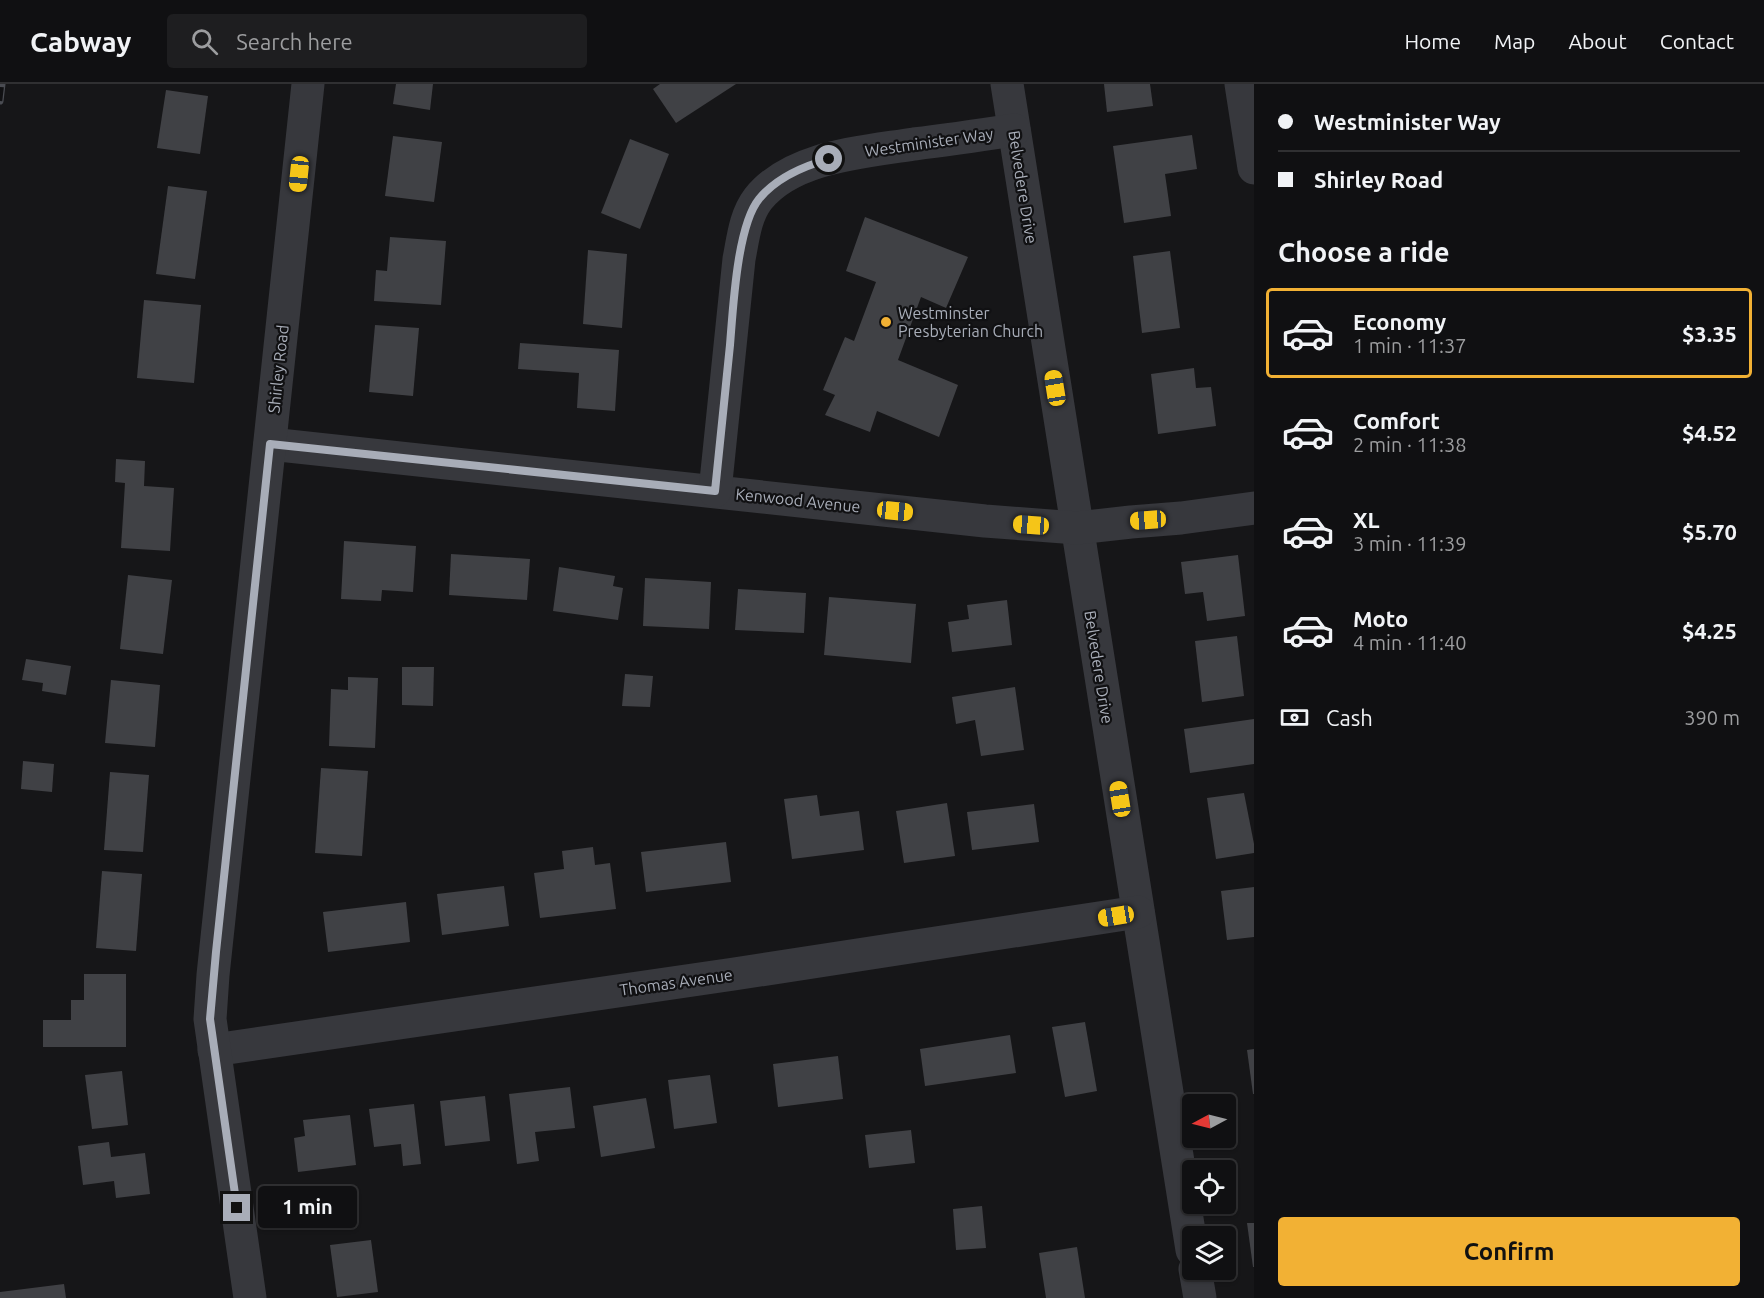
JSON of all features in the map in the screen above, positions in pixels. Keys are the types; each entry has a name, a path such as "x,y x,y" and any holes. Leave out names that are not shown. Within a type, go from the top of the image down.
{"street":[{"name":"Shirley Road","path":"250,1298 210,1019 309,84"},
{"name":"Belvedere Drive","path":"1007,84 1188,1226"},
{"path":"1241,84 1254,168"},
{"name":"Westminister Way","path":"715,491 739,260 746,223 758,200 773,185 789,175 815,163 844,154 1014,130"},
{"name":"Kenwood Avenue","path":"270,444 986,521 1077,528 1254,508"},
{"name":"Thomas Avenue","path":"214,1050 722,976 1138,912"},
{"path":"1198,1280 1200,1298"}],"building":[{"path":"396,84 433,84 430,110 393,104"},
{"path":"660,84 736,84 676,123 653,89"},
{"path":"1104,84 1150,84 1153,106 1107,112"},
{"path":"166,90 208,96 200,154 157,148"},
{"path":"1192,135 1197,169 1165,174 1171,216 1124,223 1113,146"},
{"path":"393,136 442,142 434,202 385,196"},
{"path":"630,139 669,154 640,229 601,213"},
{"path":"168,186 207,191 195,279 156,274"},
{"name":"Westminster Presbyterian Church","path":"865,217 968,257 946,308 921,297 898,360 958,385 939,437 877,411 870,432 825,415 835,395 823,390 845,337 854,341 876,282 846,271"},
{"path":"390,237 446,241 441,305 374,301 376,270 387,271"},
{"path":"588,250 627,254 622,328 583,324"},
{"path":"1170,251 1180,328 1142,333 1133,256"},
{"path":"144,300 201,305 194,383 137,378"},
{"path":"375,325 419,328 413,396 369,392"},
{"path":"520,343 619,350 615,411 577,408 579,373 518,369"},
{"path":"1194,368 1196,388 1211,387 1216,426 1158,434 1151,374"},
{"path":"116,459 145,461 144,486 174,488 170,551 121,548 125,483 115,482"},
{"path":"344,541 416,546 413,592 382,590 381,601 341,599"},
{"path":"451,554 530,559 527,600 449,595"},
{"path":"1238,555 1245,616 1207,621 1203,592 1185,594 1181,562"},
{"path":"559,567 615,576 613,586 623,588 618,620 553,611"},
{"path":"128,575 172,580 163,654 120,649"},
{"path":"645,578 711,582 709,629 643,626"},
{"path":"738,589 806,593 804,633 735,630"},
{"path":"829,597 916,604 911,663 824,655"},
{"path":"1007,600 1012,645 952,652 948,622 969,619 967,605"},
{"path":"1237,636 1244,696 1202,702 1195,641"},
{"path":"26,659 71,666 66,695 42,691 43,683 22,680"},
{"path":"402,667 434,667 433,706 402,705"},
{"path":"625,674 653,676 650,707 622,706"},
{"path":"348,677 378,678 375,748 329,746 331,689 348,690"},
{"path":"111,680 160,685 155,747 105,743"},
{"path":"1015,687 1024,750 981,756 975,720 956,724 952,697"},
{"path":"1254,719 1254,764 1190,773 1184,729"},
{"path":"23,761 54,764 52,792 21,789"},
{"path":"321,768 368,771 362,856 315,853"},
{"path":"110,772 149,775 143,852 104,850"},
{"path":"1244,793 1254,853 1216,859 1207,798"},
{"path":"817,795 820,816 859,811 864,850 792,859 784,799"},
{"path":"947,803 955,856 904,863 896,811"},
{"path":"1034,804 1039,842 972,850 967,812"},
{"path":"726,842 731,882 646,892 641,852"},
{"path":"593,847 595,865 610,863 616,909 540,918 534,873 564,869 562,851"},
{"path":"102,871 142,874 136,951 96,948"},
{"path":"504,886 509,926 442,935 437,894"},
{"path":"1254,887 1254,937 1227,940 1221,891"},
{"path":"406,902 410,942 328,952 323,912"},
{"path":"84,974 126,974 126,1047 43,1047 43,1020 71,1020 71,1000 84,1000"},
{"path":"1085,1022 1097,1091 1065,1097 1052,1027"},
{"path":"1010,1035 1016,1073 925,1086 920,1049"},
{"path":"1254,1049 1254,1094 1253,1094 1247,1050"},
{"path":"838,1056 843,1099 778,1107 773,1064"},
{"path":"122,1071 128,1125 92,1129 85,1075"},
{"path":"710,1075 717,1123 674,1129 668,1080"},
{"path":"570,1087 575,1128 535,1132 539,1161 517,1164 509,1094"},
{"path":"485,1096 490,1141 445,1146 440,1101"},
{"path":"646,1098 655,1148 601,1157 593,1106"},
{"path":"414,1104 421,1164 403,1166 401,1144 374,1147 369,1109"},
{"path":"350,1115 356,1165 298,1172 294,1138 305,1136 303,1120"},
{"path":"911,1130 915,1163 869,1168 865,1135"},
{"path":"109,1142 111,1157 145,1153 150,1194 116,1198 114,1181 83,1185 78,1146"},
{"path":"982,1206 986,1248 956,1250 953,1209"},
{"path":"1247,1223 1254,1223 1254,1267 1253,1267"},
{"path":"371,1240 378,1292 337,1297 330,1245"},
{"path":"1077,1247 1085,1298 1046,1298 1039,1253"},
{"path":"64,1284 66,1298 0,1298 0,1292"}],"railway":[{"path":"0,101 2,84"}],"place":[{"name":"Westminster Presbyterian Church","path":"886,322"}],"route":[{"path":"237,1208 210,1019 270,444 715,491 736,280 746,223 758,200 773,185 789,175 829,159"}]}
